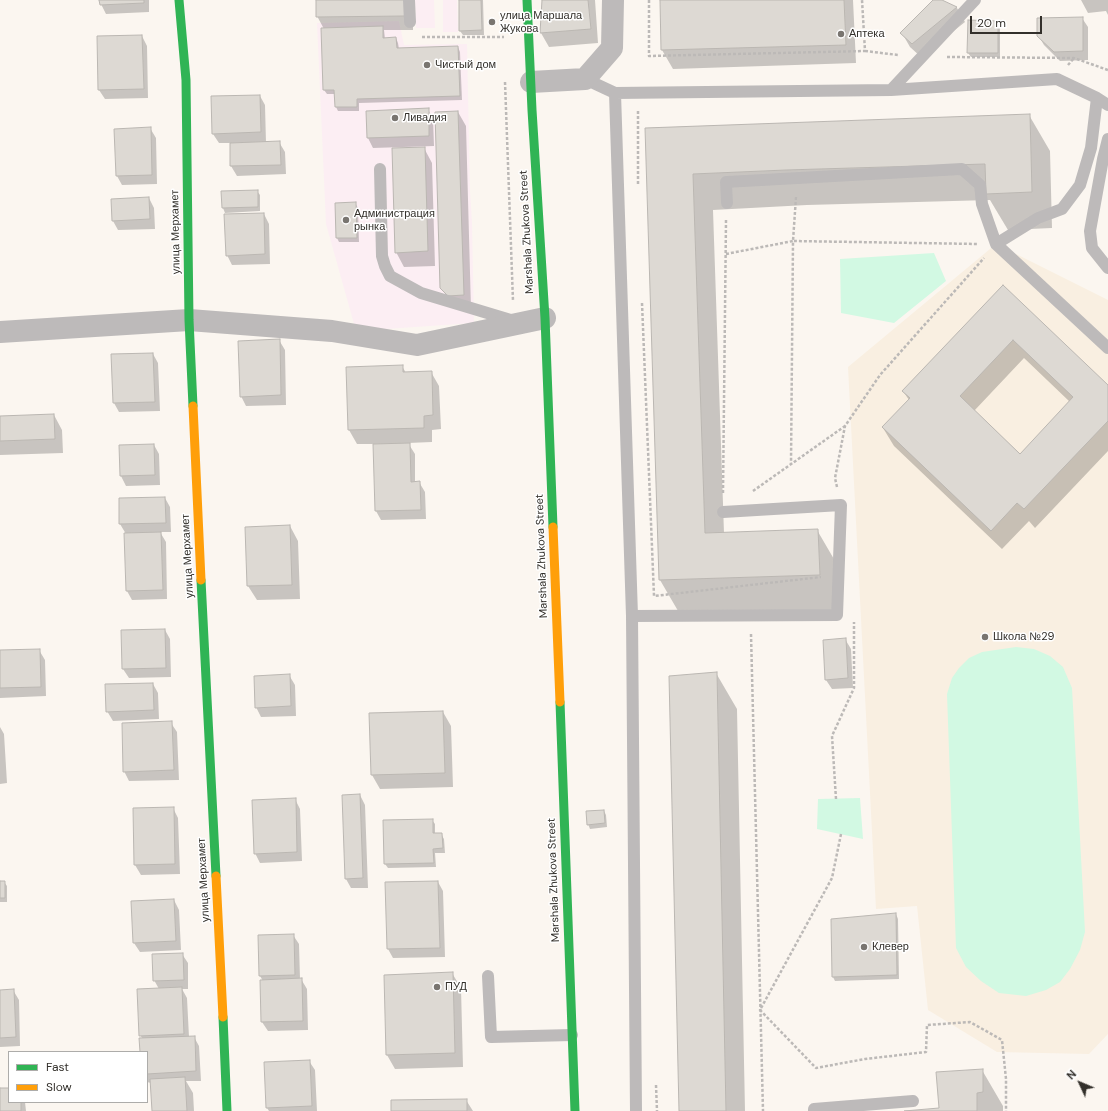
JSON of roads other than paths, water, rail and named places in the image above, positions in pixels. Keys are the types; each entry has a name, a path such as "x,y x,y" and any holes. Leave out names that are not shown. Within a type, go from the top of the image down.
{"street":[{"name":"улица Мерхамет","path":"179,0 186,80 189,320 227,1111"},
{"name":"Marshala Zhukova Street","path":"527,0 545,318 575,1111"},
{"path":"531,82 585,79 612,48 613,0"},
{"path":"0,332 189,320 332,331 417,345 518,322 545,318"}],"lane":[{"path":"409,0 410,22"},
{"path":"891,90 975,0"},
{"path":"585,79 615,93 891,90 1057,79 1097,98 1108,106"},
{"path":"615,93 632,616 636,1111"},
{"path":"996,244 1038,218 1062,209 1080,185 1091,148 1097,98"},
{"path":"1108,139 1090,232 1092,248 1108,268"},
{"path":"380,169 382,256 390,276 421,293 518,322"},
{"path":"727,203 726,182 962,169 980,185 982,204 996,244 1108,348"},
{"path":"632,616 837,615 841,505 723,512"},
{"path":"488,976 491,1037 572,1036"},
{"path":"814,1111 814,1109 913,1101"}],"place":[{"name":"улица Маршала Жукова","path":"492,22"},
{"name":"Аптека","path":"841,34"},
{"name":"Чистый дом","path":"427,65"},
{"name":"Ливадия","path":"395,118"},
{"name":"Администрация рынка","path":"346,220"},
{"name":"Школа №29","path":"985,637"},
{"name":"Клевер","path":"864,947"},
{"name":"ПУД","path":"437,987"}]}
